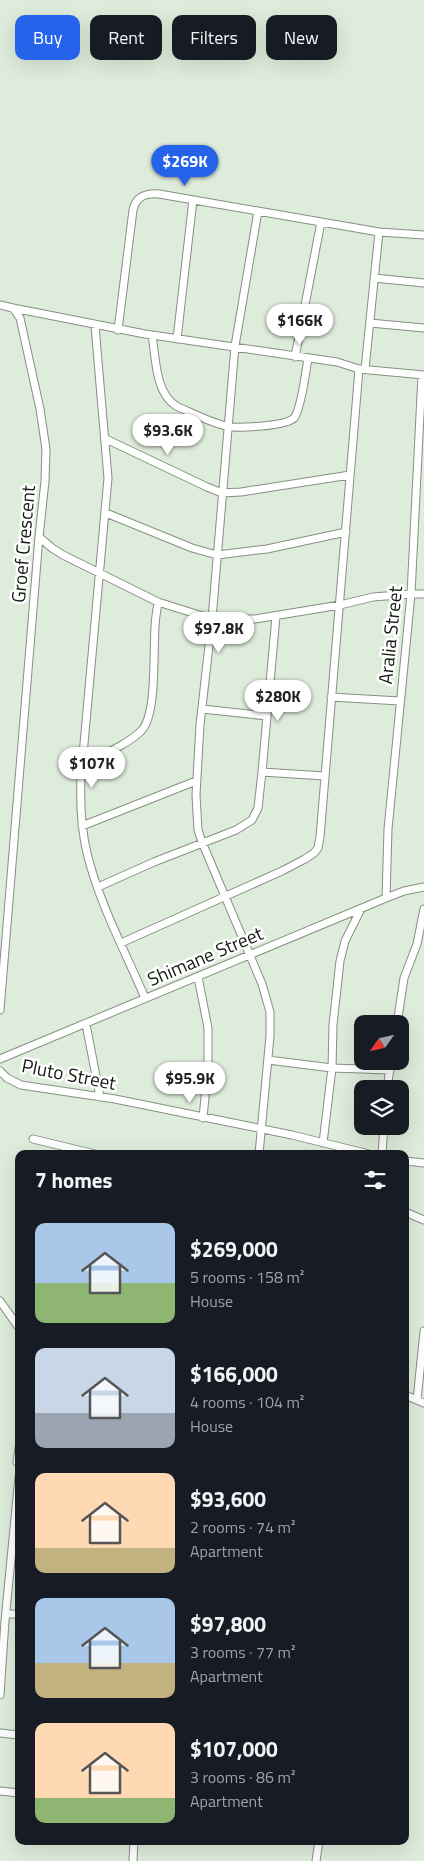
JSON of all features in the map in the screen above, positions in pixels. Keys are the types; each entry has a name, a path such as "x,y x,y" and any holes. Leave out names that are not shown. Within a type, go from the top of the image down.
{"street":[{"path":"118,330 134,203 143,195 150,193 379,232 424,236"},
{"path":"177,339 194,200"},
{"path":"258,211 235,346 196,781 197,819 202,842 250,955 270,1012 271,1025 259,1150"},
{"path":"295,357 321,222"},
{"path":"122,943 282,871 314,853 318,848 350,475 362,369 370,323 379,232"},
{"path":"374,278 424,283"},
{"path":"0,305 118,330 337,362 362,369 423,375"},
{"name":"Groef Crescent","path":"0,1010 47,460 44,432 28,345 20,318 13,308"},
{"path":"370,323 424,328"},
{"path":"95,326 108,478 80,801 82,826 98,887 145,998"},
{"path":"152,335 162,389 169,402 228,427 277,425 288,423 294,418 298,410 308,358"},
{"name":"Aralia Street","path":"386,898 388,829 411,594 423,375"},
{"path":"106,440 222,493 240,492 350,475"},
{"path":"106,513 192,548 217,555 267,549 346,532"},
{"path":"39,537 63,555 158,602 212,619 233,620 276,616 340,605 367,598 424,594"},
{"path":"82,765 131,739 144,727 148,719 158,602"},
{"path":"98,887 202,842 236,830 252,820 258,808 276,616"},
{"path":"331,697 400,701"},
{"path":"202,709 267,716"},
{"path":"262,772 324,776"},
{"path":"82,826 196,781"},
{"name":"Shimane Street","path":"0,1059 386,898 404,891 424,887"},
{"path":"324,1143 340,961 345,941 361,909"},
{"path":"398,1015 404,978 417,944 424,909"},
{"path":"198,977 208,1028 208,1065 203,1118"},
{"path":"86,1024 100,1097"},
{"path":"268,1060 354,1069"},
{"path":"388,1080 390,1070"},
{"name":"Pluto Street","path":"1,1075 21,1085 100,1097 261,1129 353,1150"},
{"path":"382,1150 383,1135"},
{"path":"33,1140 78,1150"},
{"path":"409,1161 424,1163"},
{"path":"409,1214 424,1220"},
{"path":"0,1301 15,1323"},
{"path":"0,1308 15,1325"},
{"path":"409,1396 421,1401 424,1331"},
{"path":"0,1695 15,1518"},
{"path":"6,1614 15,1614"},
{"path":"0,1733 15,1735"},
{"path":"0,1791 15,1793"},
{"path":"133,1861 134,1845"},
{"path":"316,1861 318,1845"}]}
